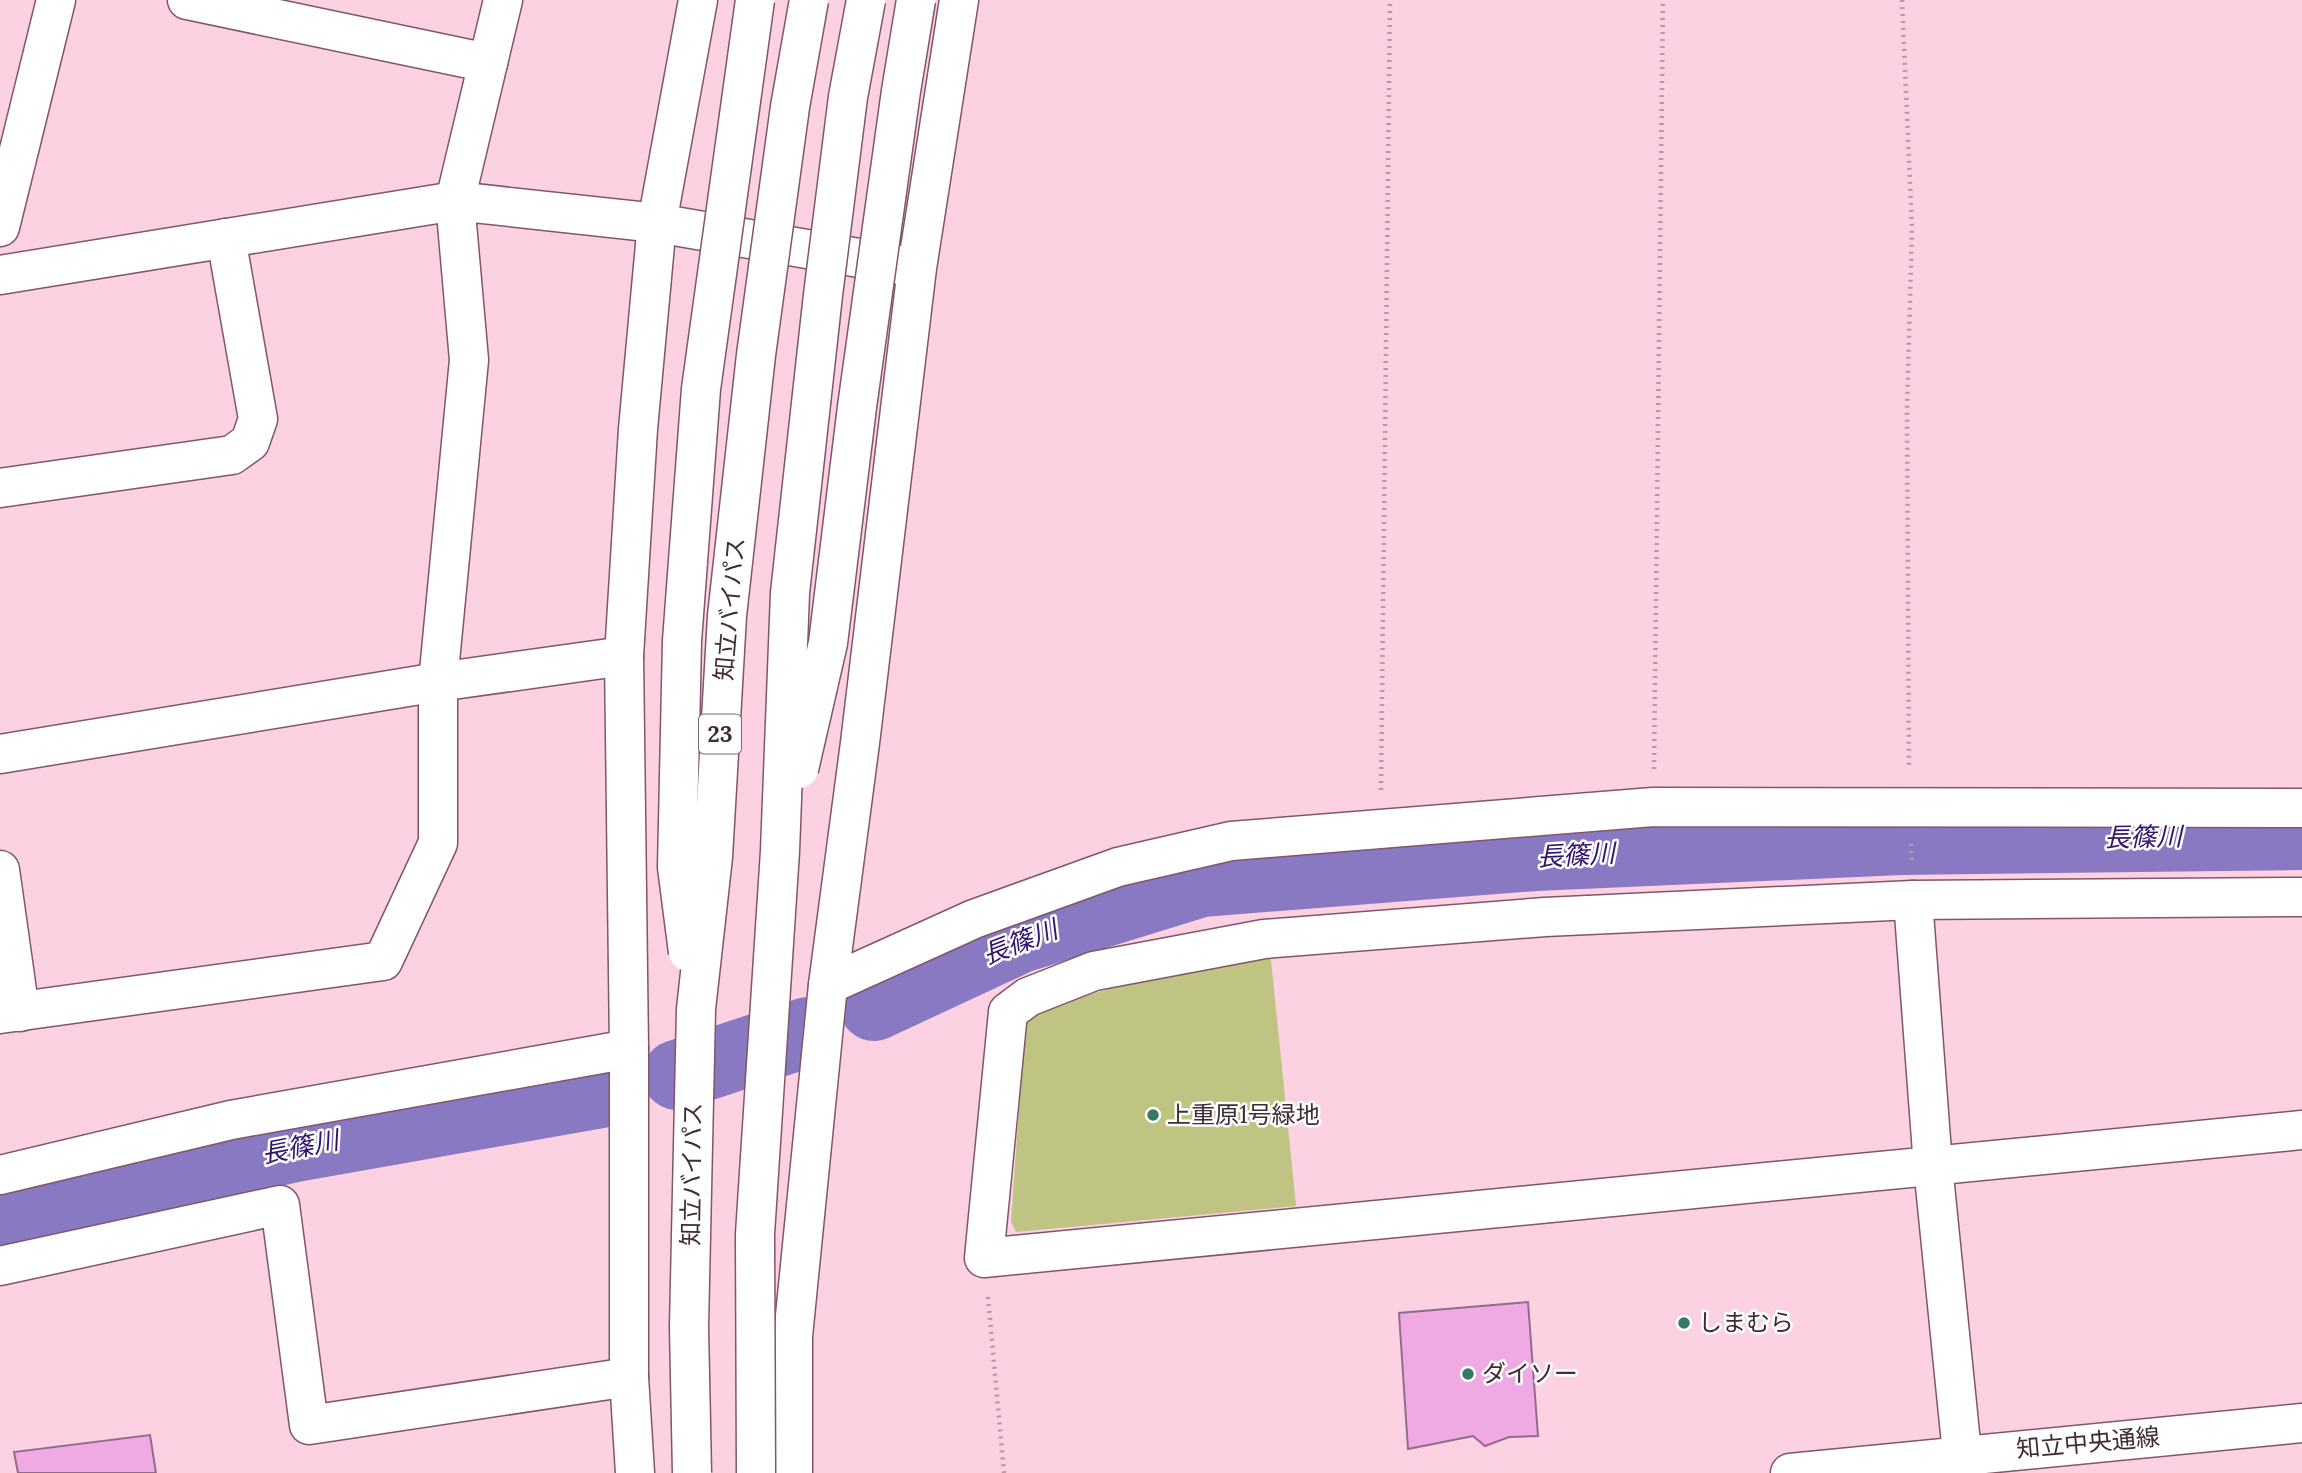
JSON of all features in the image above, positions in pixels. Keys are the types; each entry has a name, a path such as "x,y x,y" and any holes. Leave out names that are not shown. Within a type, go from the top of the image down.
{"main road":[{"path":"0,227 56,0"},
{"path":"187,0 488,64"},
{"path":"0,870 10,1013 383,961 438,843 438,682 469,360 455,201 503,0"},
{"path":"635,1473 629,1377 629,1049 624,656 638,429 657,223 698,0"},
{"path":"696,1009 677,867 682,641 701,390 755,0"},
{"name":"知立バイパス","path":"692,1473 689,1327 696,1009 713,858 727,616 753,383 789,107 809,0"},
{"path":"756,1473 755,1234 780,851 790,593 844,123 866,0"},
{"path":"793,1473 793,1336 828,985 917,268 958,4 899,0"},
{"path":"780,851 828,643 857,407 916,0"},
{"path":"0,275 455,201 657,223 917,268"},
{"path":"0,488 232,455 250,442 258,419 226,238"},
{"path":"0,754 438,682 624,656"},
{"path":"828,985 974,919 1118,867 1231,841 1653,807 2302,808"},
{"path":"2302,897 1913,900 1545,916 1264,939 1094,971 1028,997 1008,1012 984,1258 2302,1130"},
{"path":"1913,900 1933,1166 1964,1464"},
{"path":"0,1175 231,1120 629,1049"},
{"path":"0,1266 280,1205 309,1425 629,1377"},
{"name":"知立中央通線","path":"1790,1473 1964,1464 2302,1423"}],"path":[{"path":"1381,830 1390,0"},
{"path":"1653,807 1663,0"},
{"path":"1902,0 1912,227 1907,410 1909,807"},
{"path":"984,1258 1004,1473"}],"green space":[{"name":"上重原1号緑地","path":"1270,950 1296,1206 1016,1232 1011,1222 1025,1025 1043,1008 1116,987"}],"building":[{"name":"ダイソー","path":"1528,1302 1538,1436 1509,1437 1485,1446 1473,1436 1408,1449 1399,1313"},
{"path":"150,1435 156,1473 18,1473 14,1452"}],"waterway":[{"name":"長篠川","path":"874,1006 1020,938 1201,882 1535,856 1901,840 2302,835"},
{"name":"長篠川","path":"677,1075 808,1032"},
{"name":"長篠川","path":"0,1212 295,1147 601,1093"}],"place":[{"name":"上重原1号緑地","path":"1153,1115"},
{"name":"しまむら","path":"1684,1323"},
{"name":"ダイソー","path":"1468,1374"}]}
